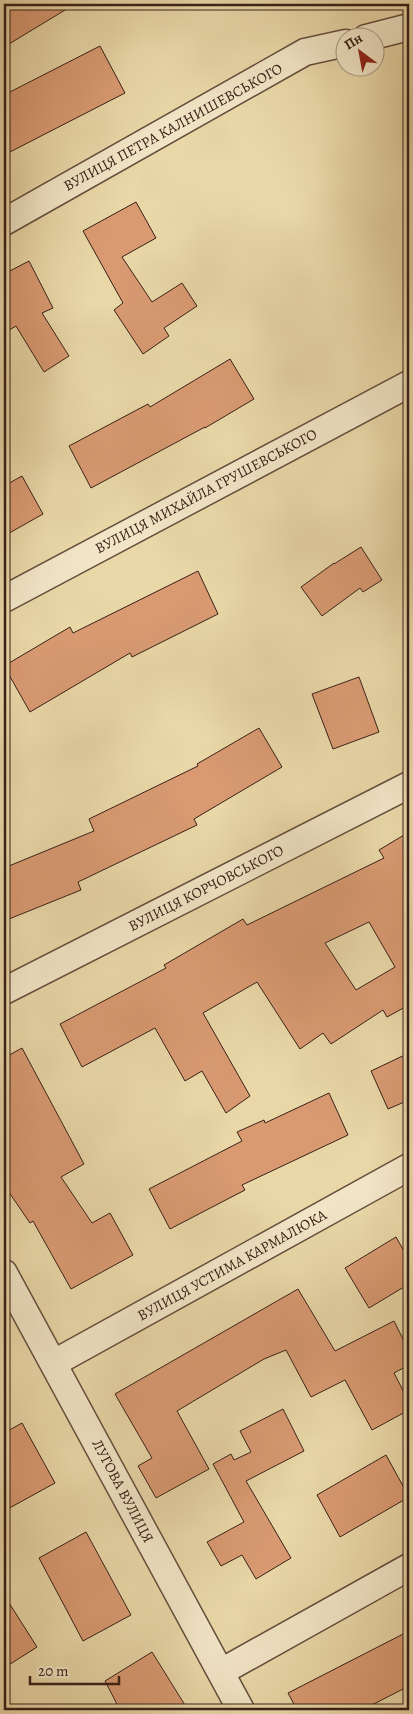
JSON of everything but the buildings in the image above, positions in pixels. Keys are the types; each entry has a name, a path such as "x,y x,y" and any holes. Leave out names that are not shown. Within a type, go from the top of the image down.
{"street":[{"path":"386,33 409,27"},
{"name":"ВУЛИЦЯ ПЕТРА КАЛНИШЕВСЬКОГО","path":"4,222 305,52 336,44"},
{"name":"ВУЛИЦЯ МИХАЙЛА ГРУШЕВСЬКОГО","path":"4,599 409,384"},
{"name":"ВУЛИЦЯ КОРЧОВСЬКОГО","path":"4,991 409,785"},
{"name":"ВУЛИЦЯ УСТИМА КАРМАЛЮКА","path":"54,1363 409,1167"},
{"name":"ЛУГОВА ВУЛИЦЯ","path":"4,1273 241,1710"},
{"path":"221,1672 409,1567"}]}
